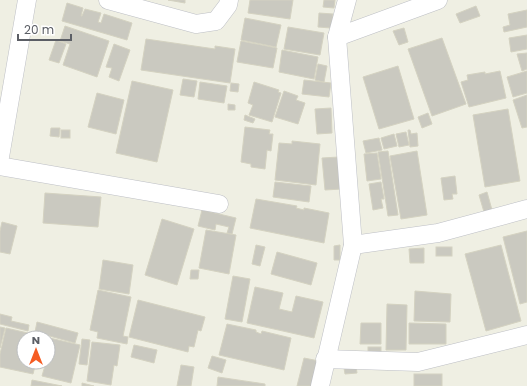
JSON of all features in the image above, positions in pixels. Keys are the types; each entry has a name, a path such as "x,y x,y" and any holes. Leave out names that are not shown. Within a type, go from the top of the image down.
{"street":[{"path":"0,158 27,0"},
{"path":"108,0 196,24 216,20 228,5 229,0"},
{"path":"320,386 325,359 353,245 338,37 347,0"},
{"path":"338,37 438,0"},
{"path":"0,166 219,204"},
{"path":"353,245 438,233 527,209"},
{"path":"325,359 418,362 527,335"}],"building":[{"path":"168,0 185,0 185,3"},
{"path":"250,0 293,0 290,19 248,13"},
{"path":"324,0 335,0 334,8 323,7"},
{"path":"67,3 83,8 81,16 85,9 101,13 98,22 101,23 104,14 132,23 127,40 62,21"},
{"path":"476,6 480,16 460,23 456,14"},
{"path":"527,10 527,27 504,32 503,27 510,25 508,14"},
{"path":"319,13 333,14 331,28 318,27"},
{"path":"245,18 281,25 276,47 241,40"},
{"path":"65,26 109,41 97,77 63,65 70,44 60,41"},
{"path":"288,27 324,33 320,55 284,49"},
{"path":"404,28 408,42 399,45 393,31"},
{"path":"527,35 527,49 511,52 509,38"},
{"path":"442,38 466,104 432,116 408,49"},
{"path":"146,39 215,49 215,46 235,49 230,83 141,70"},
{"path":"56,40 66,44 59,63 49,60"},
{"path":"241,41 277,48 273,68 237,62"},
{"path":"114,44 130,50 119,81 109,77 112,68 106,67"},
{"path":"282,50 318,57 314,79 279,72"},
{"path":"527,53 527,69 522,71 517,54"},
{"path":"318,64 327,66 324,82 315,80"},
{"path":"398,66 414,119 379,129 363,77"},
{"path":"500,71 506,98 469,107 461,82 468,80 467,75"},
{"path":"527,71 527,93 513,97 507,77"},
{"path":"183,79 197,81 194,97 180,95"},
{"path":"304,80 331,83 329,97 302,94"},
{"path":"132,81 173,90 157,162 116,153"},
{"path":"200,82 227,86 224,103 198,99"},
{"path":"254,82 279,90 278,92 281,93 272,122 249,115 253,105 248,103"},
{"path":"231,83 239,84 238,92 230,91"},
{"path":"284,91 298,96 296,100 305,103 298,124 275,117"},
{"path":"97,93 124,100 116,134 88,127"},
{"path":"527,95 527,127 522,128 513,100"},
{"path":"228,104 235,105 235,110 228,110"},
{"path":"331,108 332,133 317,134 315,109"},
{"path":"508,109 520,181 485,187 473,115"},
{"path":"428,113 432,124 422,128 418,117"},
{"path":"245,115 255,119 253,123 244,120"},
{"path":"245,127 270,130 269,134 273,134 271,151 267,150 265,169 251,167 251,164 241,162"},
{"path":"51,128 60,128 59,137 50,136"},
{"path":"61,130 70,130 70,138 61,138"},
{"path":"408,130 410,130 411,134 417,133 418,146 410,147"},
{"path":"406,132 409,145 399,147 396,134"},
{"path":"394,134 397,146 384,149 381,138"},
{"path":"379,138 382,150 366,153 363,141"},
{"path":"292,141 320,144 316,185 275,180 279,143 292,144"},
{"path":"388,151 398,215 388,216 378,152"},
{"path":"417,151 427,215 401,219 390,156"},
{"path":"377,153 381,179 367,181 364,154"},
{"path":"339,157 342,189 325,190 322,158"},
{"path":"455,176 457,194 452,194 453,199 444,200 441,178"},
{"path":"275,182 311,186 309,202 273,197"},
{"path":"381,182 384,199 381,199 383,208 373,210 369,184"},
{"path":"487,192 492,210 484,212 479,195"},
{"path":"45,193 101,197 98,227 43,223"},
{"path":"256,199 297,206 296,208 304,210 304,208 329,213 324,243 250,228"},
{"path":"202,210 236,218 232,234 227,233 229,227 216,224 215,230 198,226"},
{"path":"162,219 194,229 177,285 145,275"},
{"path":"2,222 17,226 10,254 0,252 0,231"},
{"path":"206,230 236,235 229,274 199,268"},
{"path":"527,231 527,302 520,304 503,237"},
{"path":"256,245 265,247 260,266 252,264"},
{"path":"340,245 340,260 334,260 334,246"},
{"path":"501,245 521,321 486,331 465,254"},
{"path":"436,247 452,247 452,256 436,256"},
{"path":"424,248 424,263 410,263 409,249"},
{"path":"277,252 317,263 311,285 271,274"},
{"path":"103,260 133,265 129,294 99,289"},
{"path":"191,270 199,270 198,279 190,279"},
{"path":"233,276 250,279 242,322 225,319"},
{"path":"255,287 283,293 279,309 292,312 296,296 323,302 314,338 247,323"},
{"path":"98,290 131,297 123,336 128,337 127,344 97,338 98,332 90,330"},
{"path":"415,291 451,294 450,322 414,321"},
{"path":"138,300 205,317 201,331 198,330 194,347 189,346 188,352 129,337"},
{"path":"387,304 407,305 406,350 386,350"},
{"path":"0,314 12,317 11,321 29,325 28,330 24,330 0,324"},
{"path":"37,322 78,333 75,343 56,338 56,330 35,330"},
{"path":"361,323 381,323 381,344 360,344"},
{"path":"409,323 446,324 446,344 409,344"},
{"path":"227,324 256,330 256,332 261,334 262,331 291,338 284,370 219,355"},
{"path":"0,327 5,328 0,348"},
{"path":"6,328 16,330 16,370 34,370 33,374 0,367 0,354"},
{"path":"56,339 80,345 71,383 42,376 44,370 56,370"},
{"path":"82,339 90,340 87,365 79,364"},
{"path":"92,342 120,345 117,366 114,365 111,385 87,381"},
{"path":"134,345 157,350 154,363 131,357"},
{"path":"368,347 381,347 381,358 368,358"},
{"path":"212,356 226,360 222,373 208,368"},
{"path":"304,358 319,361 313,386 297,386"},
{"path":"181,365 194,367 191,386 177,386"},
{"path":"356,366 357,373 345,374 344,368"},
{"path":"414,374 442,374 442,386 414,386"},
{"path":"218,377 265,384 265,386 217,386"},
{"path":"32,380 62,386 31,386"},
{"path":"82,383 94,386 82,386"}]}
